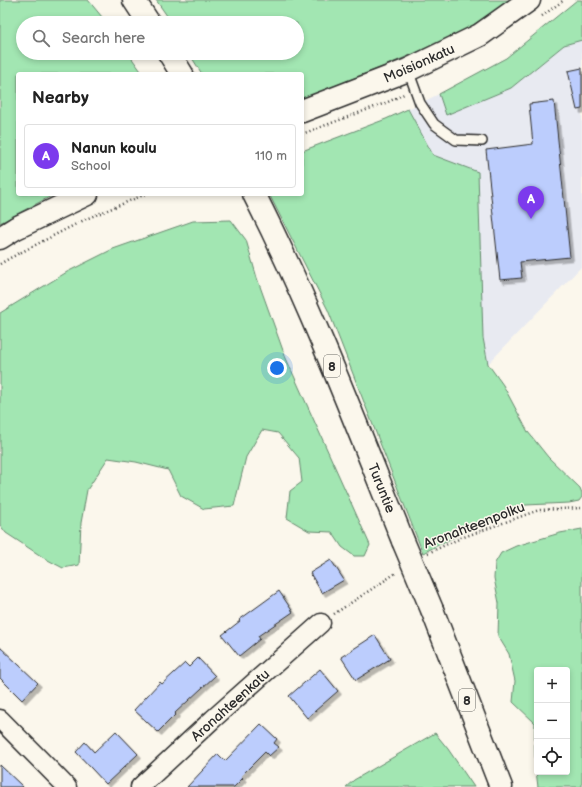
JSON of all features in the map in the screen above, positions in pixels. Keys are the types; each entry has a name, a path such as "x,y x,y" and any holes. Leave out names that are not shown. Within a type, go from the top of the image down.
{"main road":[{"path":"134,0 144,16"},
{"name":"Moisionkatu","path":"304,110 408,70 480,35 528,0"},
{"path":"173,60 181,72"},
{"path":"0,238 16,228 83,196"},
{"name":"Turuntie","path":"255,196 311,315 433,612 501,787"}],"street":[{"name":"Aronahteenkatu","path":"140,787 320,624"},
{"path":"0,719 67,787"}],"lane":[{"path":"408,70 420,103 434,124 456,140 482,141"}],"path":[{"path":"0,264 86,219 141,196"},
{"name":"Aronahteenpolku","path":"426,554 461,538 539,510 582,508"},
{"path":"320,624 401,570"}],"shaded area":[{"path":"582,40 582,266 488,364 483,338 478,172 433,155 408,109 439,94 446,115 511,88 564,45"}],"green space":[{"path":"0,0 88,0 101,16 16,16 16,60 133,60 142,72 16,72 16,196 51,196 0,223"},
{"path":"156,0 511,0 461,33 392,63 304,98 304,72 201,72 193,60 304,60 304,16 167,16"},
{"path":"577,0 582,0 582,40 564,45 511,88 446,115 439,94 506,58"},
{"path":"408,109 433,155 478,172 483,338 488,364 503,385 528,432 548,457 580,488 582,493 582,497 579,501 569,503 526,505 454,537 423,553 328,310 270,196 304,196 304,150"},
{"path":"231,220 246,240 257,278 285,356 370,545 365,556 354,556 342,547 332,532 309,531 287,518 290,491 302,482 299,458 278,433 262,430 246,457 234,506 204,509 181,496 168,470 136,462 108,458 87,490 81,523 79,565 63,568 44,558 6,533 0,525 0,313 67,272 113,249 193,221"},
{"path":"582,529 582,787 538,787 536,775 570,775 570,667 534,667 534,722 513,702 515,681 509,654 498,636 499,603 494,578 495,563 501,553 516,546 560,533"},
{"path":"435,733 474,787 346,787 354,780"}],"building":[{"path":"582,68 582,109 577,110 568,71"},
{"path":"554,101 570,257 520,262 522,278 500,280 486,150 533,144 529,104"},
{"path":"331,560 344,580 322,593 310,573"},
{"path":"279,591 293,612 258,636 260,639 239,656 222,635 240,621 239,620"},
{"path":"375,635 390,659 356,680 341,657"},
{"path":"0,647 38,683 22,700 0,678"},
{"path":"198,658 215,676 175,713 176,714 158,732 134,710 160,682 162,684 185,663 189,667"},
{"path":"320,669 338,691 307,718 289,696"},
{"path":"261,724 277,739 274,743 279,747 269,756 265,752 241,776 243,778 234,787 187,787 218,754 225,761"},
{"path":"116,731 138,754 106,784 76,752 85,742 94,752"},
{"path":"0,765 23,787 0,787"}],"place":[{"name":"Nanun koulu","path":"531,219"}]}
